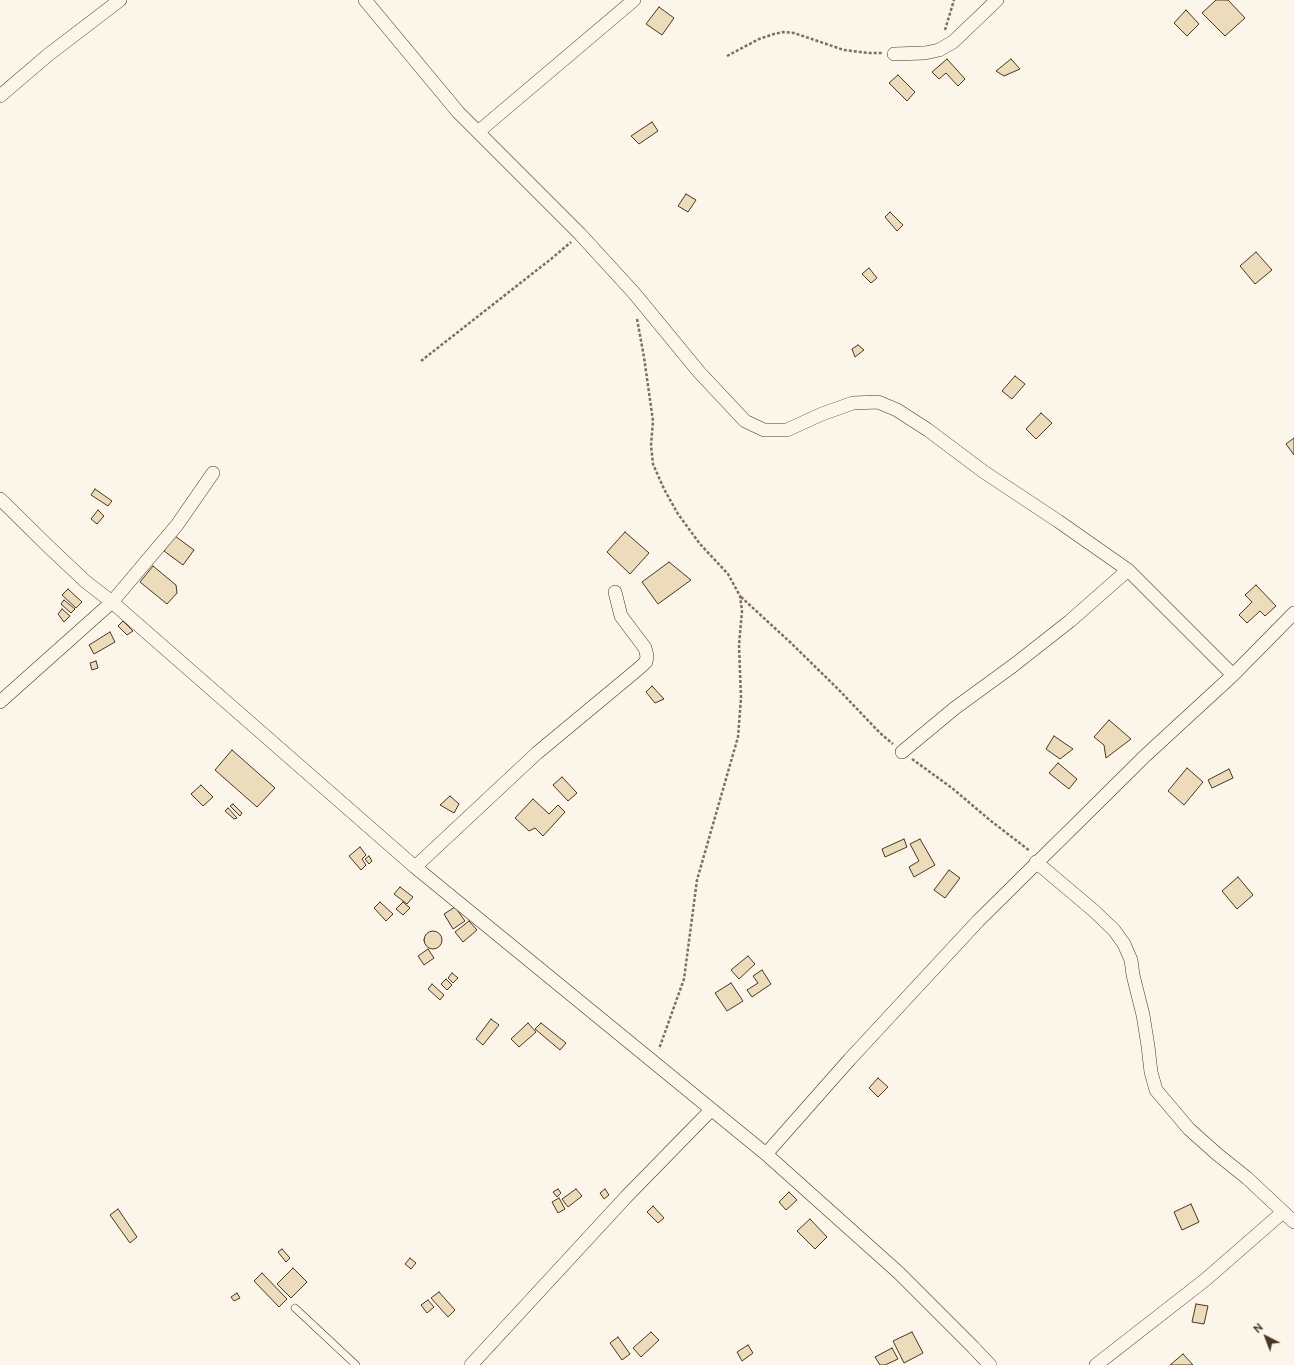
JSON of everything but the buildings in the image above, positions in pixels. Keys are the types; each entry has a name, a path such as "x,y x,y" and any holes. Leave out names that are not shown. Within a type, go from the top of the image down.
{"street":[{"path":"0,96 6,89 48,55 120,0"},
{"path":"365,0 458,112 580,234 634,293 699,372 745,421 764,430 787,430 822,414 853,403 878,402 897,410 928,430 984,472 1128,570 1233,675"},
{"path":"478,132 634,0"},
{"path":"894,54 925,53 939,50 953,42 997,0"},
{"path":"0,702 112,602 177,525 213,473"},
{"path":"0,499 86,582 112,602 415,868 766,1154 898,1273 974,1346 990,1365"},
{"path":"902,752 955,708 1070,622 1128,570"},
{"path":"415,868 537,753 646,662 647,656 645,648 621,616 615,592"},
{"path":"766,1154 850,1058 978,920 1146,755 1233,675 1294,613"},
{"path":"1038,860 1114,930 1124,944 1131,960 1133,975 1143,1015 1151,1072 1156,1090 1189,1129 1247,1178 1294,1222"},
{"path":"471,1365 626,1197 711,1110"},
{"path":"1096,1365 1205,1280 1284,1212"}],"lane":[{"path":"295,1308 356,1365"}],"path":[{"path":"939,50 954,0"},
{"path":"727,56 759,39 783,32 794,33 844,50 894,54"},
{"path":"421,361 551,259 580,234"},
{"path":"634,293 638,328 650,392 653,421 651,445 653,464 664,489 678,514 700,544 728,574 740,596 839,690 880,733 902,752 952,788 1038,860"},
{"path":"653,1063 684,979 697,880 715,815 731,766 738,737 741,698 739,645 742,611 740,596"}]}
